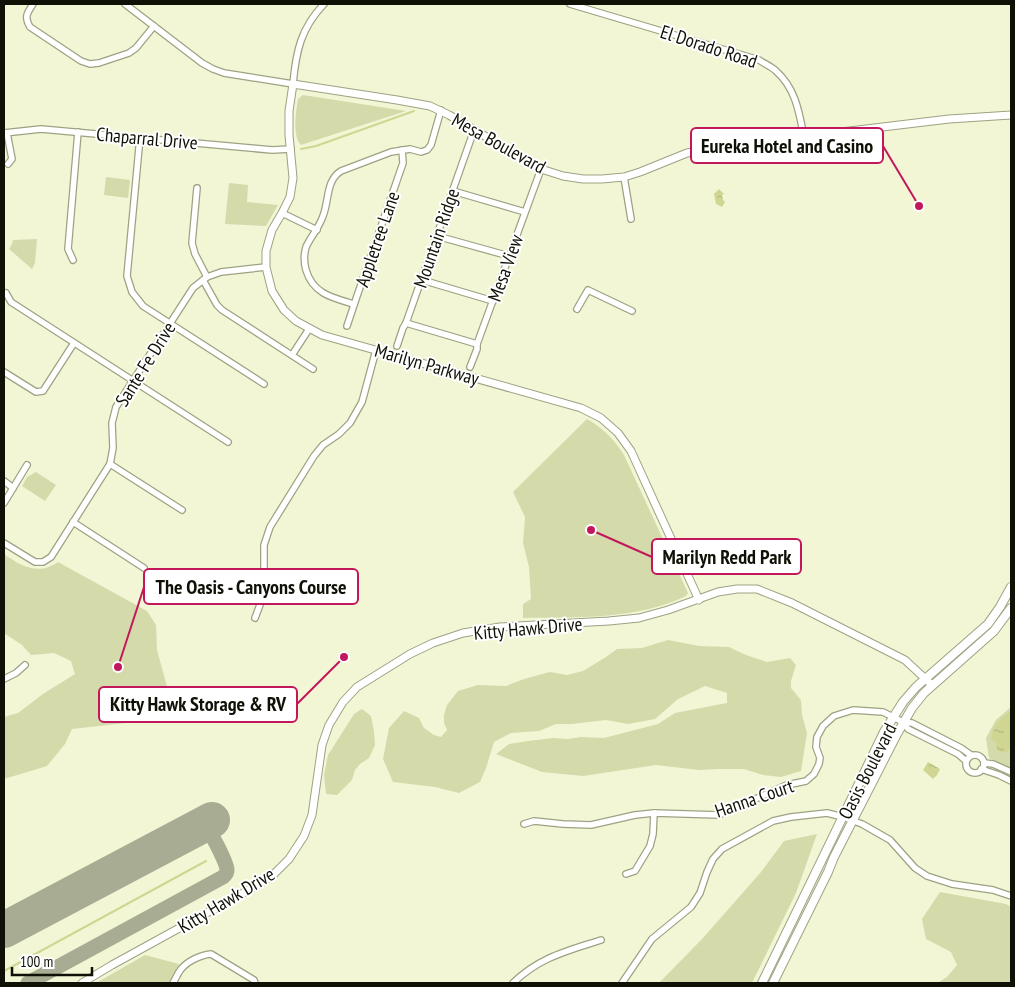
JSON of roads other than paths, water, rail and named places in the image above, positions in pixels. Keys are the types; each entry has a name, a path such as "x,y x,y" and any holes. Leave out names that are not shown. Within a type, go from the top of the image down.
{"main road":[{"name":"Oasis Boulevard","path":"762,983 884,732 903,702 916,687 988,624 1000,608 1011,587"},
{"name":"Oasis Boulevard","path":"773,983 903,722 924,693 994,631 1011,608"}],"street":[{"path":"33,4 26,16 30,27 82,61 90,64 129,53 136,48 154,26"},
{"name":"Mesa Boulevard","path":"125,4 202,63 213,69 224,73 418,103 441,110 540,169 563,176 583,179 602,180 624,177 687,153 717,147 949,119 1011,115"},
{"path":"292,84 295,60 301,39 311,21 324,4"},
{"name":"El Dorado Road","path":"570,4 759,60 776,70 789,86 798,105 804,137"},
{"name":"Marilyn Parkway","path":"292,84 289,136 293,178 290,197 272,230 266,251 266,267 272,291 284,310 308,329 322,335 581,408 601,418 618,433 631,451 699,600"},
{"path":"354,304 333,298 319,291 309,279 305,266 306,247 323,216 330,186 336,174 341,171 391,152 410,149 421,152 427,150 431,145 441,110"},
{"name":"Chaparral Drive","path":"5,133 41,129 272,150 291,149"},
{"name":"Mountain Ridge","path":"397,346 474,130"},
{"path":"72,260 68,250 78,132"},
{"path":"5,133 12,159 8,164"},
{"path":"140,137 127,276 132,292 143,306 264,384"},
{"name":"Appletree Lane","path":"348,326 403,163 402,150"},
{"name":"Mesa View","path":"470,367 540,169"},
{"path":"624,177 631,219"},
{"path":"197,188 192,243 217,305 313,368"},
{"path":"453,191 525,212"},
{"path":"282,213 317,230"},
{"path":"437,236 509,256"},
{"path":"205,279 221,272 266,267"},
{"name":"Sante Fe Drive","path":"4,543 35,562 43,562 51,557 110,464 113,448 112,423 116,407 193,288 205,279"},
{"path":"422,280 493,301"},
{"path":"578,309 588,290 632,311"},
{"path":"6,293 12,302 228,442"},
{"path":"406,323 477,344"},
{"path":"292,355 308,329"},
{"path":"4,372 36,392 43,391 74,343"},
{"path":"255,618 264,588 264,546 270,527 323,444 339,434 350,423 362,402 376,350"},
{"path":"110,464 182,510"},
{"path":"4,503 28,465"},
{"path":"4,482 13,488"},
{"path":"73,522 144,568"},
{"name":"Kitty Hawk Drive","path":"82,983 274,874 289,859 304,836 312,815 322,746 329,726 343,702 357,687 410,654 433,643 463,634 500,627 639,618 699,600 718,592 737,589 757,589 792,603 905,660 932,686"},
{"path":"4,679 16,673 24,665"},
{"name":"Hanna Court","path":"524,824 534,822 591,825 654,813 719,815 787,785 806,781 814,774 819,764 820,758 816,747 817,736 822,726 834,716 853,710 883,712 903,722"},
{"path":"903,722 912,723 971,755 979,756 982,758 983,766"},
{"path":"903,722 908,729 958,754 966,761 969,770 974,773 983,766 993,764 1011,772"},
{"path":"966,761 971,755"},
{"path":"983,766 1011,781"},
{"path":"626,874 635,871 650,846 653,834 654,813"},
{"path":"622,983 652,939 691,907 700,893 713,859 722,849 773,821 791,816 827,813 843,817 871,828 890,840 915,868 927,876 952,884 993,890 1011,896"},
{"path":"513,983 542,961 601,940"},
{"path":"173,983 185,965 204,955 211,954 256,983"}],"water":[{"path":"719,189 724,194 722,195 725,202 722,207 716,204 714,194"},
{"path":"1011,711 1011,748 1007,752 1001,752 997,750 996,742 992,740 992,735 997,723"},
{"path":"928,762 940,769 933,779 923,770"}],"waterway":[{"path":"301,149 316,146 414,111"},
{"path":"4,971 206,861"}],"place":[{"name":"Eureka Hotel and Casino","path":"919,206"},
{"name":"Marilyn Redd Park","path":"591,530"},
{"name":"Kitty Hawk Storage & RV","path":"344,657"},
{"name":"The Oasis - Canyons Course","path":"118,667"}]}
